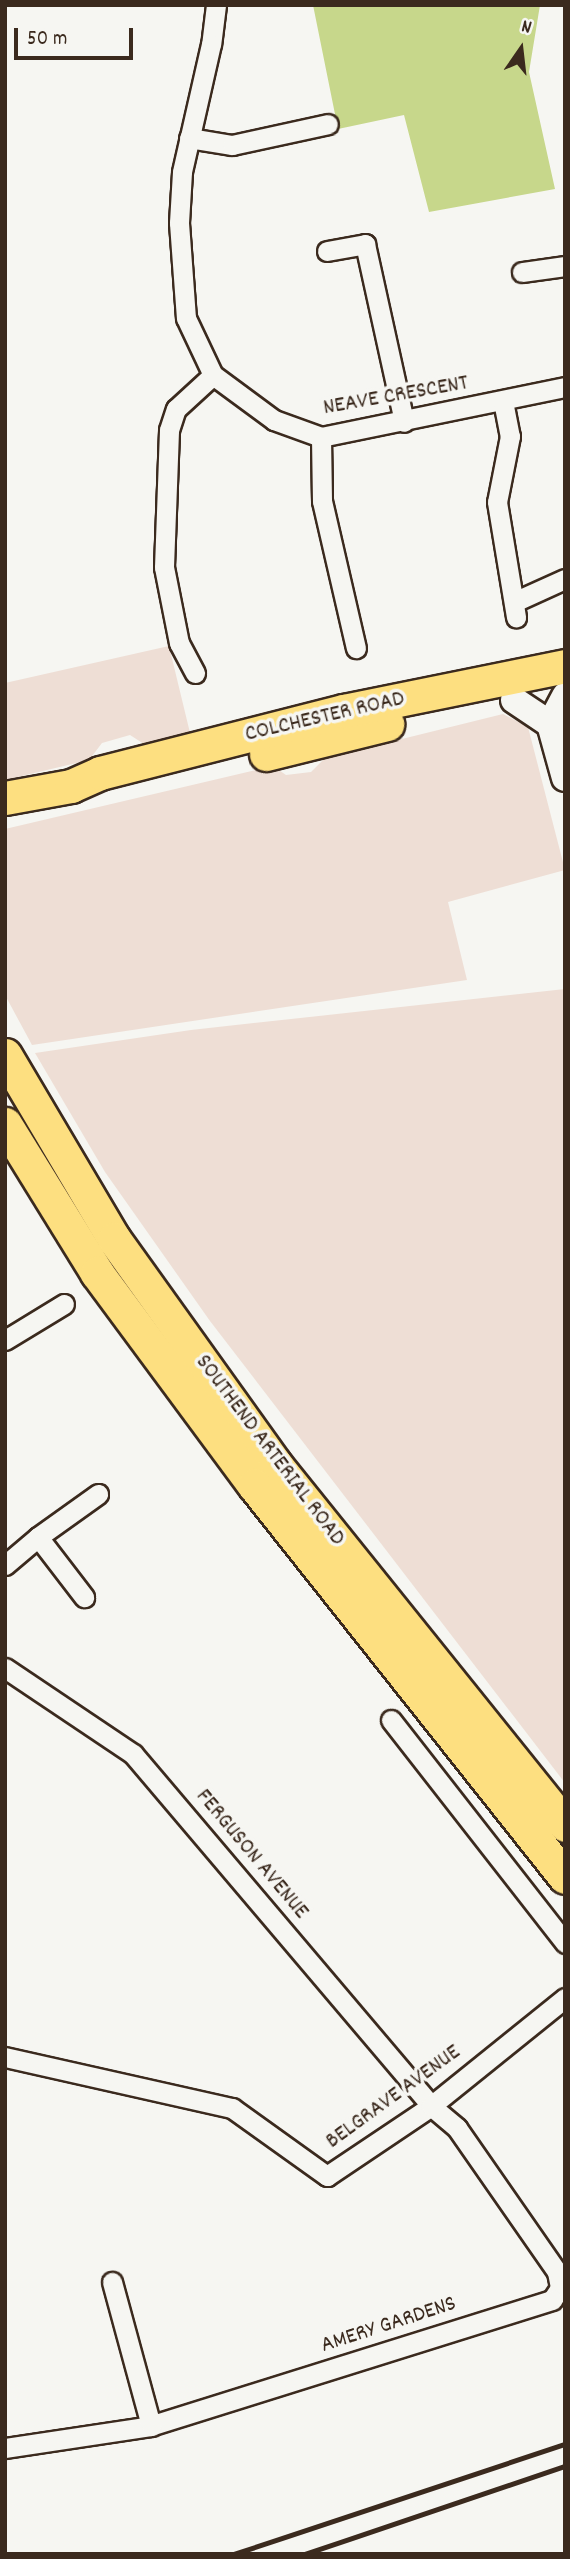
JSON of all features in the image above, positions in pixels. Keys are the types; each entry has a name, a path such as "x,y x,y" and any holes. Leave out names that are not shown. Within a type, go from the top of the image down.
{"highway":[{"name":"COLCHESTER ROAD","path":"5,798 89,781 100,773 285,725 565,666"},
{"name":"COLCHESTER ROAD","path":"89,781 103,785 186,771 565,689"},
{"name":"SOUTHEND ARTERIAL ROAD","path":"5,1055 114,1239 275,1464 565,1825"},
{"path":"5,1095 89,1217 114,1239"},
{"path":"5,1095 97,1273"},
{"name":"SOUTHEND ARTERIAL ROAD","path":"5,1124 97,1273 254,1485 565,1877"}],"street":[{"name":"NEAVE CRESCENT","path":"216,5 189,138 179,223 186,318 213,375 274,419 321,437 565,387"},
{"path":"189,138 232,145 328,124"},
{"path":"327,251 365,244 404,422"},
{"path":"522,272 564,272"},
{"path":"195,674 179,642 164,567 169,430 176,409 213,375"},
{"path":"503,401 510,436 497,502 515,610 565,579"},
{"path":"321,437 322,501 356,648"},
{"path":"550,724 565,696"},
{"path":"514,700 550,724 565,778"},
{"path":"5,1340 64,1304"},
{"path":"5,1565 38,1537 98,1494"},
{"path":"38,1537 84,1597"},
{"name":"FERGUSON AVENUE","path":"5,1668 133,1754 431,2106"},
{"path":"391,1720 565,1943"},
{"name":"BELGRAVE AVENUE","path":"5,2057 232,2108 327,2176 431,2106 565,1998"},
{"name":"AMERY GARDENS","path":"5,2448 151,2426 552,2300 561,2288 557,2272 464,2137 431,2106"},
{"path":"113,2283 151,2426"}],"shaded area":[{"path":"169,646 191,737 144,744 130,735 102,743 89,760 5,780 5,683"},
{"path":"503,714 528,727 565,870 448,902 467,980 32,1045 5,995 5,829 273,766 286,775 311,772 325,758"},
{"path":"565,989 565,1783 210,1321 105,1172 35,1053 191,1030"}],"green space":[{"path":"313,5 540,5 529,72 555,189 429,212 404,115 338,129"}],"railway":[{"path":"234,2554 565,2444"},
{"path":"305,2554 565,2466"}]}
